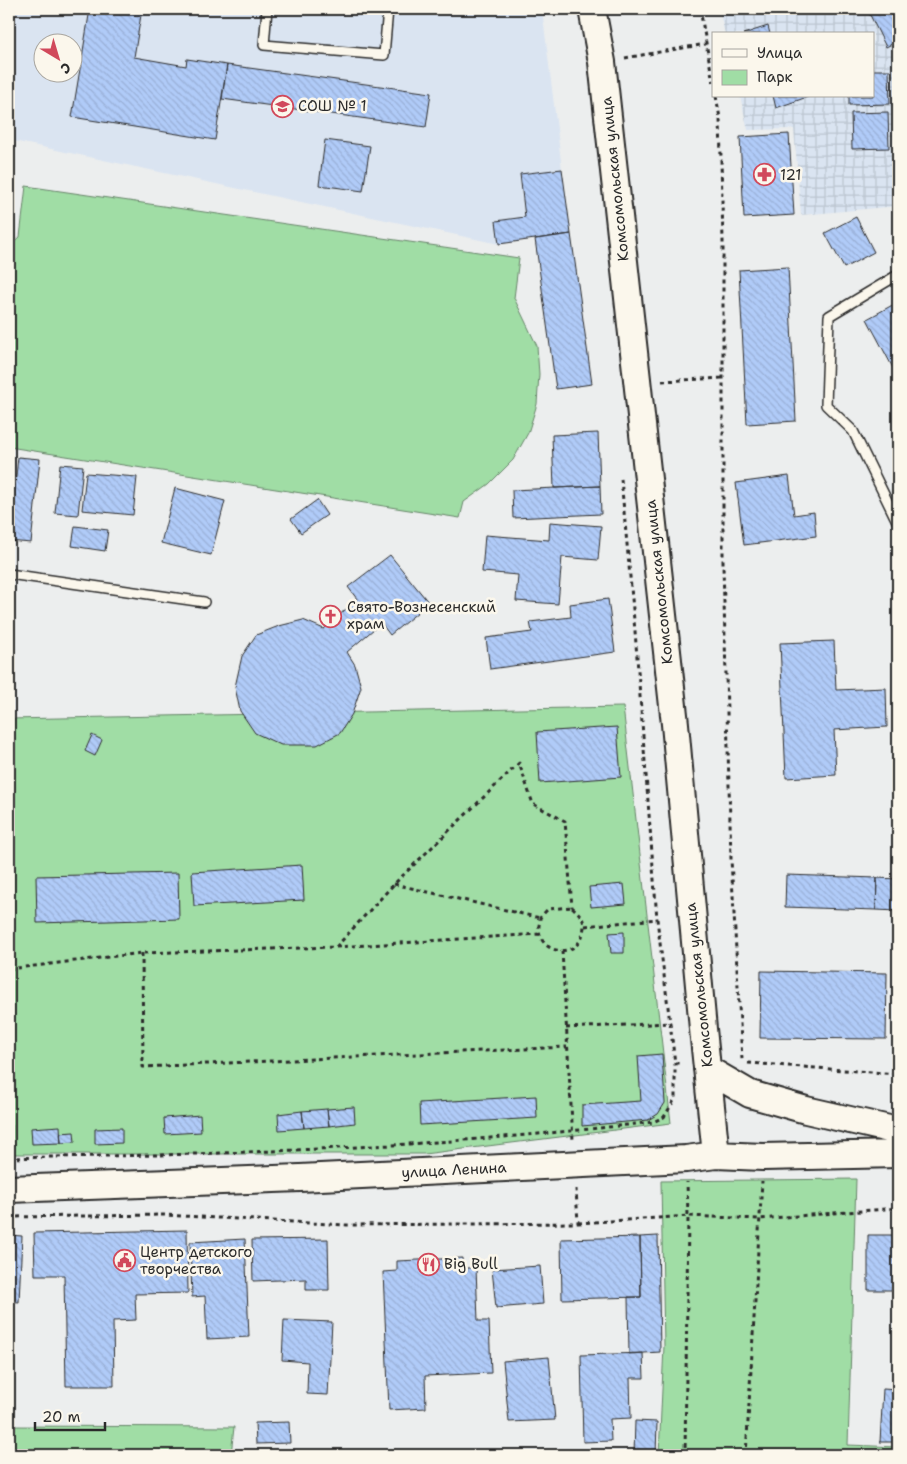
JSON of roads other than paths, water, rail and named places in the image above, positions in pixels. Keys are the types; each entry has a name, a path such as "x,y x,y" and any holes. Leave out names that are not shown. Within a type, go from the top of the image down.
{"street":[{"name":"Комсомольская улица","path":"592,9 602,62 675,724 716,1156"},
{"path":"707,1069 750,1094 806,1110 898,1132"},
{"name":"улица Ленина","path":"9,1189 300,1178 716,1156 763,1157 898,1154"}],"lane":[{"path":"268,9 264,45 384,55 388,9"},
{"path":"896,276 829,316 826,405 853,431 898,523"},
{"path":"9,574 204,602"}],"place":[{"name":"СОШ № 1","path":"282,106"},
{"name":"121","path":"764,175"},
{"name":"Свято-Вознесенский храм","path":"331,616"},
{"name":"Центр детского творчества","path":"124,1261"},
{"name":"Big Bull","path":"428,1264"}]}
